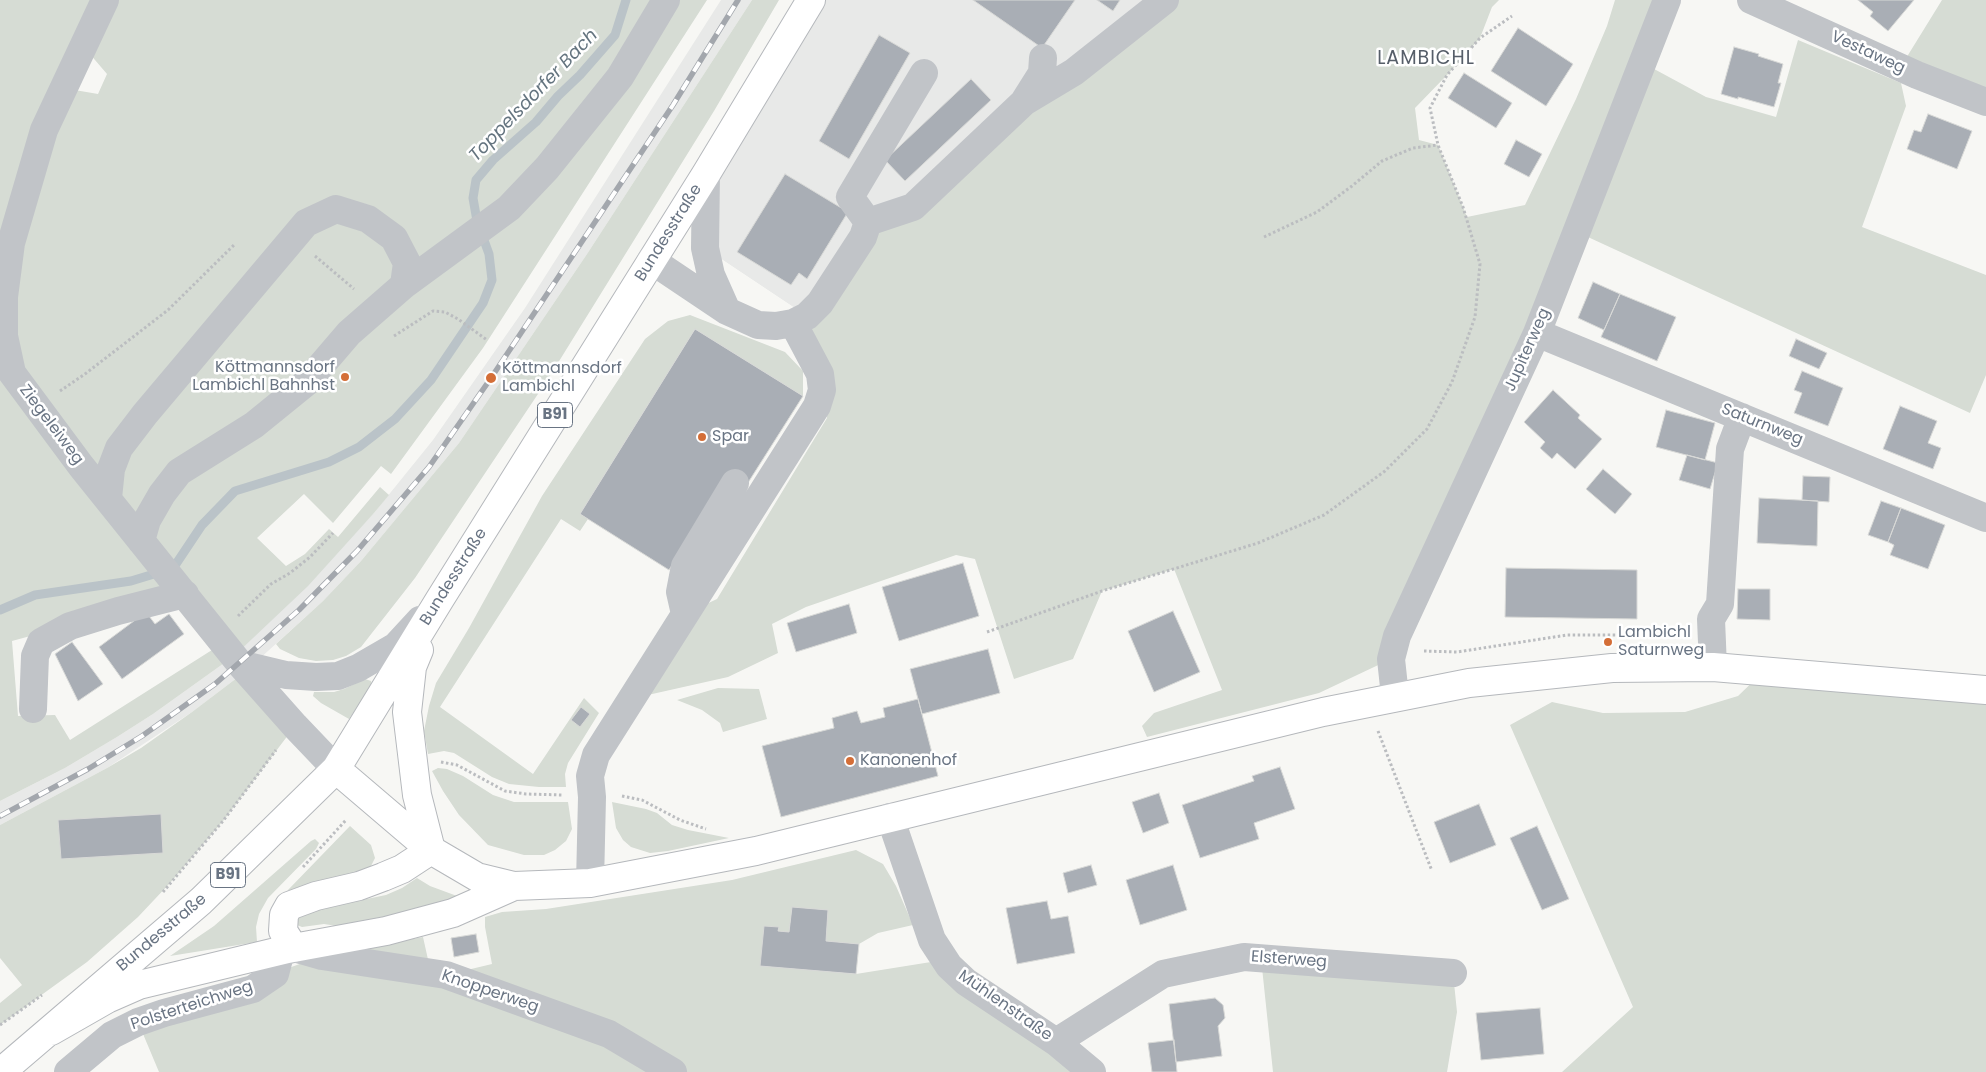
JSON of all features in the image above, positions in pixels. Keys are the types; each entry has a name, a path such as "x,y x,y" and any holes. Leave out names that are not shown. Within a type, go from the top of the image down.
{"main road":[{"name":"Bundesstraße","path":"1,1072 202,901 336,769 706,174 811,0"},
{"path":"431,850 417,795 407,712 412,667 440,599"},
{"path":"336,769 431,850 477,877 514,886 590,883 756,851 1367,702 1469,683 1612,668 1713,667 1986,690"},
{"path":"288,949 283,931 284,915 289,906 316,896 359,886 383,877 402,869 431,850"},
{"path":"51,1031 107,999 139,985 288,949 386,931 453,913 514,886"}],"street":[{"name":"Ziegeleiweg","path":"105,0 44,130 10,243 4,297 6,375 36,406 81,466 240,664 336,769"},
{"path":"141,540 147,520 162,494 179,472 254,425 307,382 349,333 404,285 509,208 547,168 615,84 666,0"},
{"path":"868,222 913,207 1024,102 1074,72 1166,0"},
{"name":"Jupiterweg","path":"1395,696 1391,659 1397,636 1537,333 1668,0"},
{"name":"Vestaweg","path":"1751,0 1917,75 1986,102"},
{"path":"1024,102 1042,73 1043,58"},
{"path":"868,222 850,197 924,73"},
{"path":"706,174 704,248 711,275 727,311"},
{"path":"108,498 111,469 119,448 145,414 306,223 336,209 368,219 394,238 408,263 404,285"},
{"path":"651,260 727,311 758,325 776,326 793,323 807,316 820,303 863,238 868,222"},
{"path":"590,883 592,797 590,776 596,754 817,406 822,390 820,374 793,323"},
{"name":"Saturnweg","path":"1537,333 1986,518"},
{"path":"1713,667 1711,619 1720,604 1730,450 1742,417"},
{"path":"685,614 680,592 685,566 735,484"},
{"path":"33,709 35,656 40,642 70,626 118,611 185,594"},
{"path":"240,664 286,675 338,676 358,668 396,646 440,599"},
{"name":"Mühlenstraße","path":"890,817 932,940 949,966 966,982 1056,1042 1092,1072"},
{"name":"Polsterteichweg","path":"68,1072 112,1035 138,1022 253,989 275,974 288,949"},
{"name":"Knopperweg","path":"288,949 446,975 609,1034 673,1072"},
{"name":"Elsterweg","path":"1056,1042 1163,974 1244,957 1453,973"}],"path":[{"path":"987,632 1102,591 1258,543 1324,515 1385,471 1427,429 1452,382 1475,318 1480,264 1463,207 1438,144 1430,108 1447,75 1480,38 1512,16"},
{"path":"1264,237 1317,212 1382,161 1413,148 1438,144"},
{"path":"293,238 377,309 397,334"},
{"path":"36,406 85,374 168,310 235,244"},
{"path":"390,340 422,317 433,311 439,311 458,319 488,340"},
{"path":"220,639 272,584 310,557 333,533"},
{"path":"1367,702 1432,871"},
{"name":"Bundesstraße","path":"158,897 223,820 295,726"},
{"path":"0,1025 49,990"}],"shaded area":[{"path":"0,0 707,0 483,348 391,474 381,466 333,523 304,494 257,538 286,566 305,554 329,529 338,537 380,487 389,495 374,513 308,586 234,656 153,714 117,737 65,768 0,801","holes":["83,46 107,74 98,94 63,88","185,594 223,643 70,740 55,715 18,716 12,641"]},
{"path":"721,0 752,0 587,254 459,443 361,561 323,601 246,671 192,712 107,768 0,825 0,801 65,768 117,737 153,714 234,656 374,513 433,440 525,308"},
{"path":"752,0 779,0 714,111 548,379 415,578 361,647 346,656 333,660 316,661 299,658 280,649 276,644 323,601 361,561 459,443 587,254"},
{"path":"811,0 1165,0 807,316 705,248 706,174"},
{"path":"1165,0 1499,0 1492,7 1480,38 1415,108 1419,140 1438,145 1467,217 1525,205 1576,99 1607,26 1615,0 1667,0 1643,63 1706,97 1776,117 1798,40 1901,83 1906,106 1862,227 1986,275 1986,375 1970,413 1577,232 1391,659 1319,693 1147,737 1142,726 1154,713 1222,690 1174,569 1102,591 1073,659 1014,679 975,559 956,555 806,607 772,624 778,653 728,677 630,699 685,614 717,599 827,418 822,390 793,323 863,238 913,207"},
{"path":"1942,0 1986,0 1986,102 1900,68"},
{"path":"690,315 785,352 803,371 803,396 695,329 580,514 588,519 580,531 561,519 440,707 533,774 584,698 599,713 568,763 565,774 566,787 509,784 492,777 454,753 444,751 428,754 424,731 436,683 469,628 542,496 645,339 668,321"},
{"path":"246,671 295,726 223,821 138,917 87,962 0,1025 0,1003 22,985 0,958 0,825 141,748"},
{"path":"1764,671 1986,690 1986,1072 1562,1072 1633,1007 1510,725 1552,702 1603,713 1685,712 1738,696"},
{"path":"365,679 371,681 372,685 349,719 321,703 313,696 314,692 334,692"},
{"path":"718,688 759,689 767,719 723,732 720,723 702,710 677,700"},
{"path":"438,768 447,769 463,776 493,795 514,802 568,802 572,829 566,841 555,850 544,855 524,855 488,845 459,815 443,791 432,771"},
{"path":"612,802 657,813 672,825 688,830 729,838 650,853 631,847 623,840 616,828"},
{"path":"350,826 371,845 375,858 371,866 366,870 314,882 287,891"},
{"path":"315,839 319,843 316,849 268,898 259,914 256,927 257,942 170,956 214,926"},
{"path":"856,850 883,864 896,886 913,925 878,933 859,944 826,941 828,910 792,907 789,932 778,931 779,927 760,966 856,974 931,962 1090,1072 159,1072 138,1022 322,956 423,937 431,973 446,975 492,964 485,917 502,912 546,909 732,880"},
{"path":"417,878 430,886 457,896 448,903 343,927 324,924 302,927 297,925 301,915 318,909 386,895 402,888"},
{"path":"1261,958 1453,973 1457,1012 1447,1072 1273,1072"}],"building":[{"path":"973,0 1075,0 1042,48"},
{"path":"1097,0 1120,0 1113,11"},
{"path":"1858,0 1914,0 1888,31 1870,16 1873,12"},
{"path":"1518,28 1573,64 1546,106 1491,71"},
{"path":"879,35 910,53 849,159 819,141"},
{"path":"1734,47 1759,54 1758,56 1783,64 1778,83 1781,83 1774,107 1721,94"},
{"path":"1464,73 1512,103 1496,128 1448,98"},
{"path":"971,79 991,100 905,181 885,160"},
{"path":"1928,114 1972,131 1957,169 1907,149 1914,130 1921,132"},
{"path":"1516,140 1542,154 1529,177 1504,164"},
{"path":"785,174 848,212 807,279 799,273 791,285 737,252"},
{"path":"1593,282 1620,294 1604,330 1578,318"},
{"path":"1620,294 1676,317 1657,361 1601,337"},
{"name":"Spar","path":"695,329 803,396 744,489 726,478 669,570 580,514"},
{"path":"1796,339 1827,353 1819,369 1789,356"},
{"path":"1802,371 1843,388 1828,426 1794,413 1802,393 1794,390"},
{"path":"1553,390 1580,415 1578,418 1602,439 1575,469 1557,453 1552,459 1540,448 1545,442 1524,422"},
{"path":"1900,406 1937,421 1928,443 1941,448 1933,469 1883,449"},
{"path":"1666,410 1715,423 1705,460 1656,447"},
{"path":"1687,455 1718,463 1710,489 1679,480"},
{"path":"1603,469 1632,494 1615,514 1586,489"},
{"path":"1803,476 1830,477 1829,502 1802,500"},
{"path":"1759,498 1818,501 1817,546 1757,543"},
{"path":"1881,501 1901,508 1888,542 1868,535"},
{"path":"1901,508 1945,525 1928,569 1890,555 1894,545 1888,542"},
{"path":"963,563 979,616 899,641 882,587"},
{"path":"1506,568 1637,570 1637,619 1505,617"},
{"path":"1738,589 1770,589 1770,620 1737,619"},
{"path":"849,604 857,633 796,652 787,623"},
{"path":"1173,611 1200,672 1154,692 1128,631"},
{"path":"146,612 155,624 169,614 184,634 122,679 99,647"},
{"path":"72,642 103,684 78,701 55,654"},
{"path":"988,649 1000,693 922,714 910,669"},
{"name":"Kanonenhof","path":"918,699 938,776 781,817 762,746 834,728 832,718 857,711 861,723 885,717 883,708"},
{"path":"581,707 590,714 580,727 571,720"},
{"path":"1280,767 1295,809 1254,823 1259,839 1200,858 1182,805 1254,781 1252,776"},
{"path":"1159,793 1169,823 1143,833 1132,802"},
{"path":"1479,804 1496,845 1450,863 1434,822"},
{"path":"161,814 163,853 61,859 58,820"},
{"path":"1537,826 1569,899 1542,910 1510,838"},
{"path":"1091,865 1097,885 1068,893 1063,873"},
{"path":"1173,865 1187,910 1140,925 1126,880"},
{"path":"1047,901 1051,919 1068,916 1075,953 1017,964 1006,908"},
{"path":"792,907 828,910 826,941 859,944 856,974 760,966 764,926 779,927 778,931 789,932"},
{"path":"476,934 479,952 454,957 451,938"},
{"path":"1215,998 1223,1005 1225,1018 1218,1026 1222,1056 1176,1062 1169,1004"},
{"path":"1540,1008 1544,1054 1481,1060 1476,1013"},
{"path":"1174,1040 1177,1072 1152,1072 1148,1043"}],"waterway":[{"name":"Toppelsdorfer Bach","path":"176,564 202,525 235,491 329,462 359,447 395,419 431,380 483,303 492,280 489,254 477,221 473,198 476,180 493,160 536,122 615,35 626,0"},
{"name":"Toppelsdorfer Bach","path":"0,610 35,595 131,581 154,574"}],"railway":[{"path":"0,816 88,769 142,736 215,684 299,610 357,551 429,467 491,378 673,105 738,0"}],"place":[{"name":"Köttmannsdorf Lambichl Bahnhst","path":"345,377"},
{"name":"Köttmannsdorf Lambichl","path":"491,378"},
{"name":"Spar","path":"702,437"},
{"name":"Lambichl Saturnweg","path":"1608,642"},
{"name":"Kanonenhof","path":"850,761"}],"district":[{"name":"LAMBICHL","path":"1426,59"}]}
